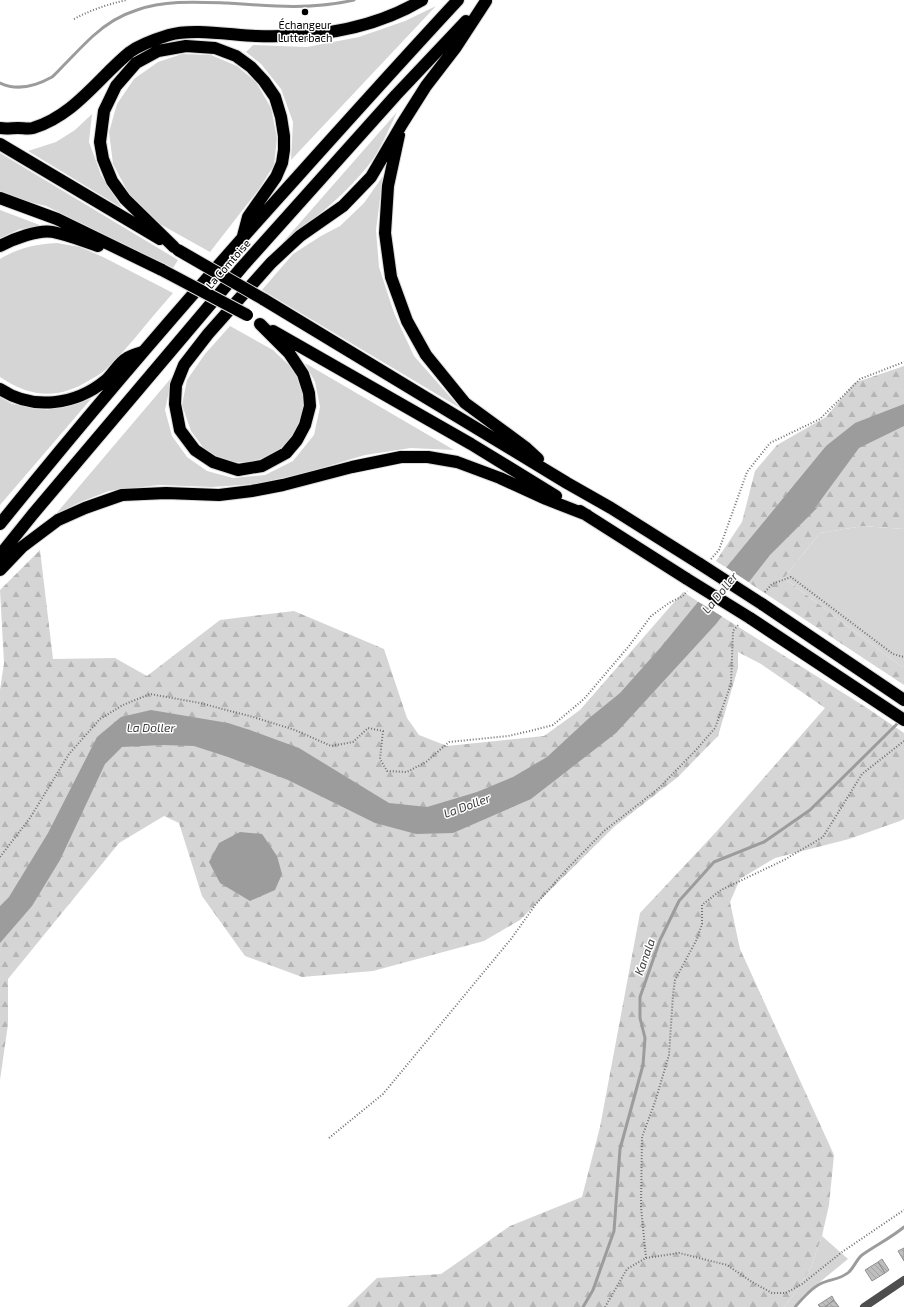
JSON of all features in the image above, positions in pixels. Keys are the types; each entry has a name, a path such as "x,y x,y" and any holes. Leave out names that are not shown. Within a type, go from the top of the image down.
{"highway":[{"path":"0,128 32,128 63,114 89,92 131,52 149,42 170,34 195,32 257,36 290,36 333,32 362,26 390,16 422,0"},
{"name":"La Comtoise","path":"0,524 143,352 242,238 458,0"},
{"path":"260,324 289,353 303,374 309,393 310,406 305,425 298,440 286,453 262,466 238,470 213,462 195,450 180,430 175,404 176,385 184,365 208,334 271,263 300,236 343,206 371,177 426,86 456,48 486,0"},
{"name":"La Comtoise","path":"0,555 242,267 396,95 486,0"},
{"path":"176,248 125,199 112,181 103,159 100,142 104,111 116,86 136,63 158,51 186,46 215,48 236,56 251,67 264,81 275,97 281,117 284,136 282,163 276,177 248,217 242,238"},
{"path":"402,124 388,186 385,233 391,277 407,321 426,355 465,403 525,447 567,482"},
{"path":"0,144 264,299 567,482 705,563 762,600 904,700"},
{"path":"0,198 57,220 127,252 162,270 247,315 260,324 471,444 587,515 687,585 746,619 876,700 904,720"},
{"path":"0,246 14,238 31,234 52,232 103,247 127,252"},
{"path":"0,388 6,393 36,403 53,403 68,400 96,387 126,358 143,352"},
{"path":"0,570 22,547 58,520 85,508 122,495 166,493 219,495 252,491 283,486 352,467 401,457 428,457 458,462 587,515"}],"street":[{"path":"864,1307 904,1280"}],"path":[{"path":"74,19 103,6 127,0"},
{"path":"705,563 719,550 747,472 770,443 820,419 860,379 904,362"},
{"path":"762,600 772,584 791,577 893,654 904,656"},
{"path":"0,857 30,818 70,754 100,719 123,705 150,694 200,703 253,717 295,730 331,746 353,742 368,728 383,731 380,759 387,771 407,772 426,762 449,742 508,736 530,732 554,725 584,699 630,646 651,616 668,603 683,596 687,585"},
{"path":"329,1138 383,1094 511,939 536,904 567,869 604,831 658,789 715,728 731,684 733,631 746,619"},
{"path":"646,1258 640,1207 642,1137 655,1102 669,1055 675,980 697,938 702,924 702,905 721,890 784,860 824,837 862,774 904,741"},
{"path":"605,1307 627,1269 646,1258 679,1253 727,1266 772,1293 786,1293 802,1284 842,1252 904,1210"}],"green space":[{"path":"436,6 291,160 293,122 281,89 261,64 246,52 253,45 307,47 359,37 405,21"},
{"path":"182,54 211,55 237,66 256,82 271,108 277,138 274,165 259,189 210,252 158,223 129,194 113,164 109,132 117,104 134,79 158,62"},
{"path":"397,112 377,152 353,184 277,249"},
{"path":"92,114 89,142 101,175 122,208 28,151 56,142 75,130"},
{"path":"0,153 178,260 173,268 46,206 0,195"},
{"path":"383,176 376,230 379,267 394,313 414,356 460,408 262,290 293,254 340,226 364,203"},
{"path":"0,210 45,227 20,229 0,238"},
{"path":"57,243 80,247 103,257 173,293 135,338 104,371 77,387 66,391 44,394 22,389 0,377 0,259 27,247"},
{"path":"230,326 273,350 294,370 304,393 302,418 290,440 274,454 252,462 227,462 205,450 191,431 182,405 187,380 205,354"},
{"path":"305,363 454,450 411,448 365,455 308,472 256,484 212,487 159,485 109,491 78,503 55,515 172,377 165,410 172,436 187,457 207,471 233,478 265,475 293,461 314,435 320,407 315,382"},
{"path":"904,366 904,529 863,526 820,533 784,578 902,667 904,665 904,685 716,561 742,522 755,471 777,445 826,417 854,383"},
{"path":"0,397 12,404 47,410 91,399 0,505"},
{"path":"863,526 904,529 904,665 902,667 784,578 820,533"},
{"path":"40,550 53,659 115,658 147,676 220,620 294,611 384,649 407,718 419,735 447,746 544,736 580,710 683,592 904,733 904,819 849,839 775,858 740,879 730,902 740,949 834,1155 829,1205 822,1236 811,1267 796,1292 784,1307 347,1307 377,1278 441,1274 510,1226 582,1197 600,1127 640,913 717,831 825,708 761,664 738,652 738,668 718,736 678,777 615,826 520,920 484,941 373,971 302,977 245,956 202,896 179,823 164,816 119,843 8,979 8,1024 0,1080 0,690 4,663 0,590"},
{"path":"822,1236 848,1259 804,1295 793,1307 784,1307 796,1292 811,1267"}],"water":[{"name":"La Doller","path":"904,404 904,426 859,448 815,508 818,507 770,555 716,624 616,733 531,799 453,833 416,834 375,823 288,780 228,757 194,746 162,745 122,747 105,764 60,860 32,906 0,943 0,906 9,897 48,833 97,737 121,717 151,710 228,723 250,730 299,748 389,803 427,807 477,792 513,777 547,757 588,719 620,693 661,647 826,446 855,423"},
{"path":"240,832 262,834 277,856 282,874 275,890 250,901 220,883 209,862 219,843"}],"pier":[{"path":"724,566 750,583 723,617 697,601"}],"building":[{"path":"904,1248 904,1261 898,1251"},
{"path":"882,1259 889,1270 885,1273 878,1262"},
{"path":"878,1262 885,1273 872,1281 865,1270"},
{"path":"832,1296 834,1300 825,1307 820,1307 818,1305"},
{"path":"834,1300 839,1307 825,1307"}],"waterway":[{"path":"0,83 13,87 20,87 40,83 52,77 103,28 125,15 148,7 170,3 193,2 306,6 354,0"},
{"name":"Kanala","path":"583,1307 593,1290 614,1231 620,1149 643,1065 645,1038 640,1018 640,997 660,940 679,901 714,862 764,842 810,810 900,721"},
{"path":"795,1307 807,1294 823,1282 846,1275 862,1255 904,1227"}],"place":[{"name":"Échangeur Lutterbach","path":"305,12"}]}
